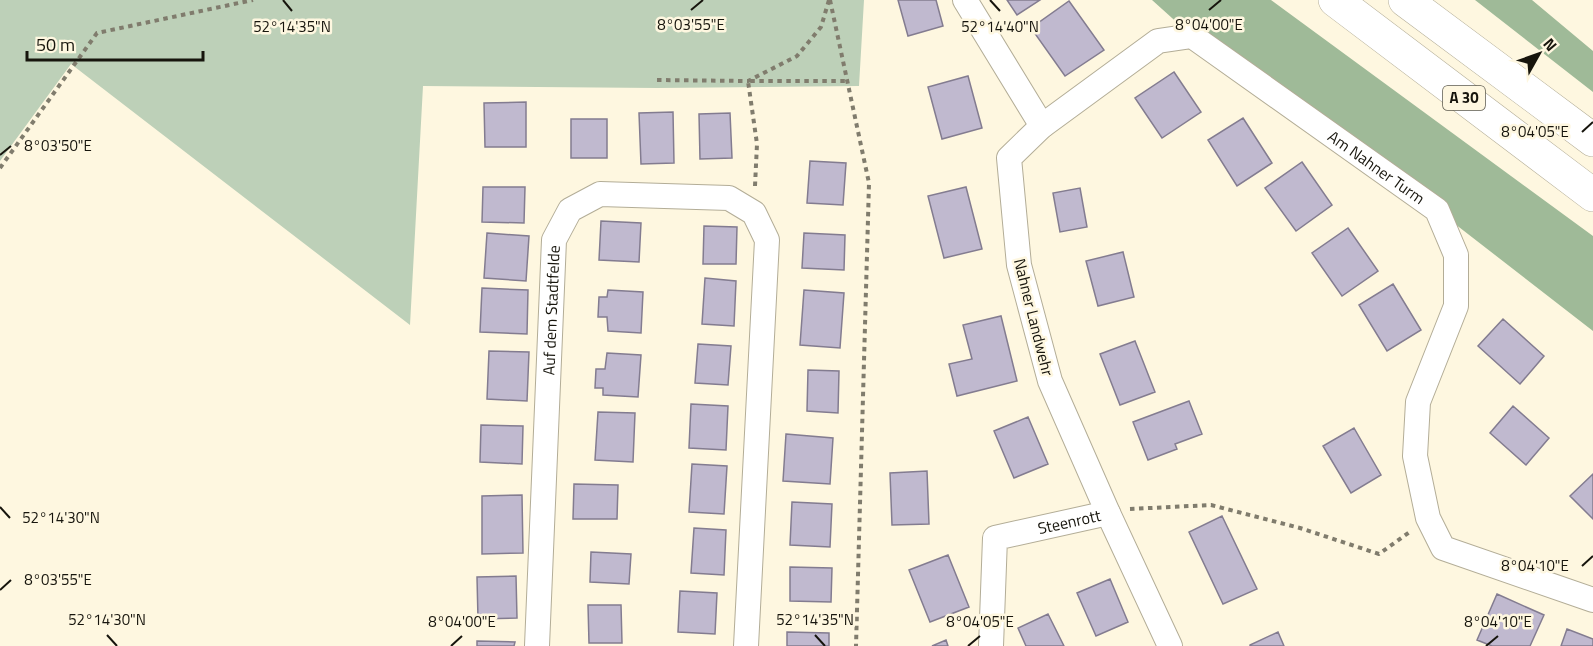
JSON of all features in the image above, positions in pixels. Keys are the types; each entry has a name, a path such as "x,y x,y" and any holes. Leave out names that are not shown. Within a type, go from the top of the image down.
{"highway":[{"name":"A 30","path":"1335,0 1593,195"},
{"name":"A 30","path":"1405,0 1593,140"}],"street":[{"path":"965,0 1041,126"},
{"name":"Am Nahner Turm","path":"1041,126 1158,41 1192,36 1437,210 1456,255 1456,306 1418,402 1415,456 1428,518 1443,548 1593,600"},
{"name":"Nahner Landwehr","path":"1041,126 1009,158 1020,265 1050,381 1108,513"},
{"name":"Auf dem Stadtfelde","path":"537,646 554,240 570,210 600,194 729,198 754,213"},
{"path":"746,646 767,240 754,213"},
{"name":"Steenrott","path":"991,646 995,538 1108,513 1170,646"}],"path":[{"path":"0,168 97,33 253,0"},
{"path":"830,0 869,183 856,646"},
{"path":"748,81 796,56 821,27 830,0"},
{"path":"657,80 848,81"},
{"path":"748,81 757,144 754,213"},
{"path":"1108,513 1130,509 1211,505 1300,528 1379,554 1428,518"}],"green space":[{"path":"0,0 864,0 859,86 657,88 423,86 410,325 71,64 0,161"},
{"path":"1152,0 1271,0 1593,236 1593,331 1437,210 1192,36"},
{"path":"1475,0 1532,0 1593,51 1593,92"}],"building":[{"path":"898,0 936,0 943,26 908,36"},
{"path":"1007,0 1040,0 1017,15"},
{"path":"1069,1 1104,50 1065,76 1031,28"},
{"path":"1174,72 1201,112 1162,138 1135,98"},
{"path":"968,76 982,128 942,139 928,87"},
{"path":"526,102 526,147 485,147 484,103"},
{"path":"673,112 674,163 641,164 639,113"},
{"path":"730,113 732,158 700,159 699,114"},
{"path":"1243,118 1272,163 1237,186 1208,140"},
{"path":"571,119 607,119 607,158 571,158"},
{"path":"810,161 846,163 843,205 807,203"},
{"path":"1302,162 1332,205 1296,231 1265,188"},
{"path":"483,187 525,187 524,223 482,222"},
{"path":"966,187 982,249 944,258 928,196"},
{"path":"1080,188 1087,227 1060,232 1053,193"},
{"path":"601,221 641,223 639,262 599,260"},
{"path":"704,226 737,227 736,264 703,264"},
{"path":"1348,228 1378,271 1342,296 1312,253"},
{"path":"487,233 529,236 526,281 484,278"},
{"path":"804,233 845,235 844,270 802,268"},
{"path":"1123,252 1134,297 1098,306 1086,261"},
{"path":"705,278 736,281 734,326 702,324"},
{"path":"1393,284 1421,330 1387,351 1359,305"},
{"path":"482,288 528,290 527,334 480,332"},
{"path":"608,290 643,292 641,333 608,331 607,317 598,317 599,297 607,297"},
{"path":"804,290 844,293 840,348 800,345"},
{"path":"1001,316 1017,381 957,396 949,364 972,359 963,325"},
{"path":"1503,319 1544,356 1520,384 1478,346"},
{"path":"1135,341 1155,392 1120,405 1100,354"},
{"path":"698,344 731,346 728,385 695,383"},
{"path":"489,351 529,352 527,401 487,399"},
{"path":"607,353 641,355 638,397 603,395 603,388 595,388 596,369 605,369"},
{"path":"808,370 839,371 838,413 807,411"},
{"path":"1189,401 1202,434 1175,444 1177,449 1148,460 1133,422"},
{"path":"691,404 728,406 726,450 689,448"},
{"path":"1513,406 1549,438 1526,465 1490,433"},
{"path":"598,412 635,413 633,462 595,460"},
{"path":"1028,417 1048,464 1014,478 994,431"},
{"path":"481,425 523,426 522,464 480,462"},
{"path":"1354,428 1381,475 1351,493 1323,446"},
{"path":"786,434 833,438 830,484 783,481"},
{"path":"692,464 727,466 724,514 689,512"},
{"path":"927,471 929,524 892,525 890,473"},
{"path":"1593,474 1593,519 1570,496"},
{"path":"574,484 618,485 617,519 573,519"},
{"path":"522,495 523,553 482,554 482,496"},
{"path":"792,502 832,504 830,547 790,545"},
{"path":"1222,516 1257,589 1223,604 1189,532"},
{"path":"694,528 726,530 724,575 691,573"},
{"path":"591,552 631,554 629,584 590,582"},
{"path":"948,555 969,607 930,622 909,570"},
{"path":"790,567 832,568 831,602 790,601"},
{"path":"516,576 517,618 478,619 477,577"},
{"path":"1110,579 1128,622 1096,636 1077,593"},
{"path":"680,591 717,593 715,634 678,632"},
{"path":"1497,594 1544,615 1530,646 1492,646 1477,640"},
{"path":"588,605 621,605 622,643 589,643"},
{"path":"1048,614 1064,646 1026,646 1018,628"},
{"path":"1567,629 1593,639 1593,646 1561,646"},
{"path":"787,632 829,633 829,646 787,646"},
{"path":"1278,632 1284,646 1250,646 1250,645"},
{"path":"946,640 948,646 932,646"},
{"path":"477,641 515,642 514,646 477,646"}]}
